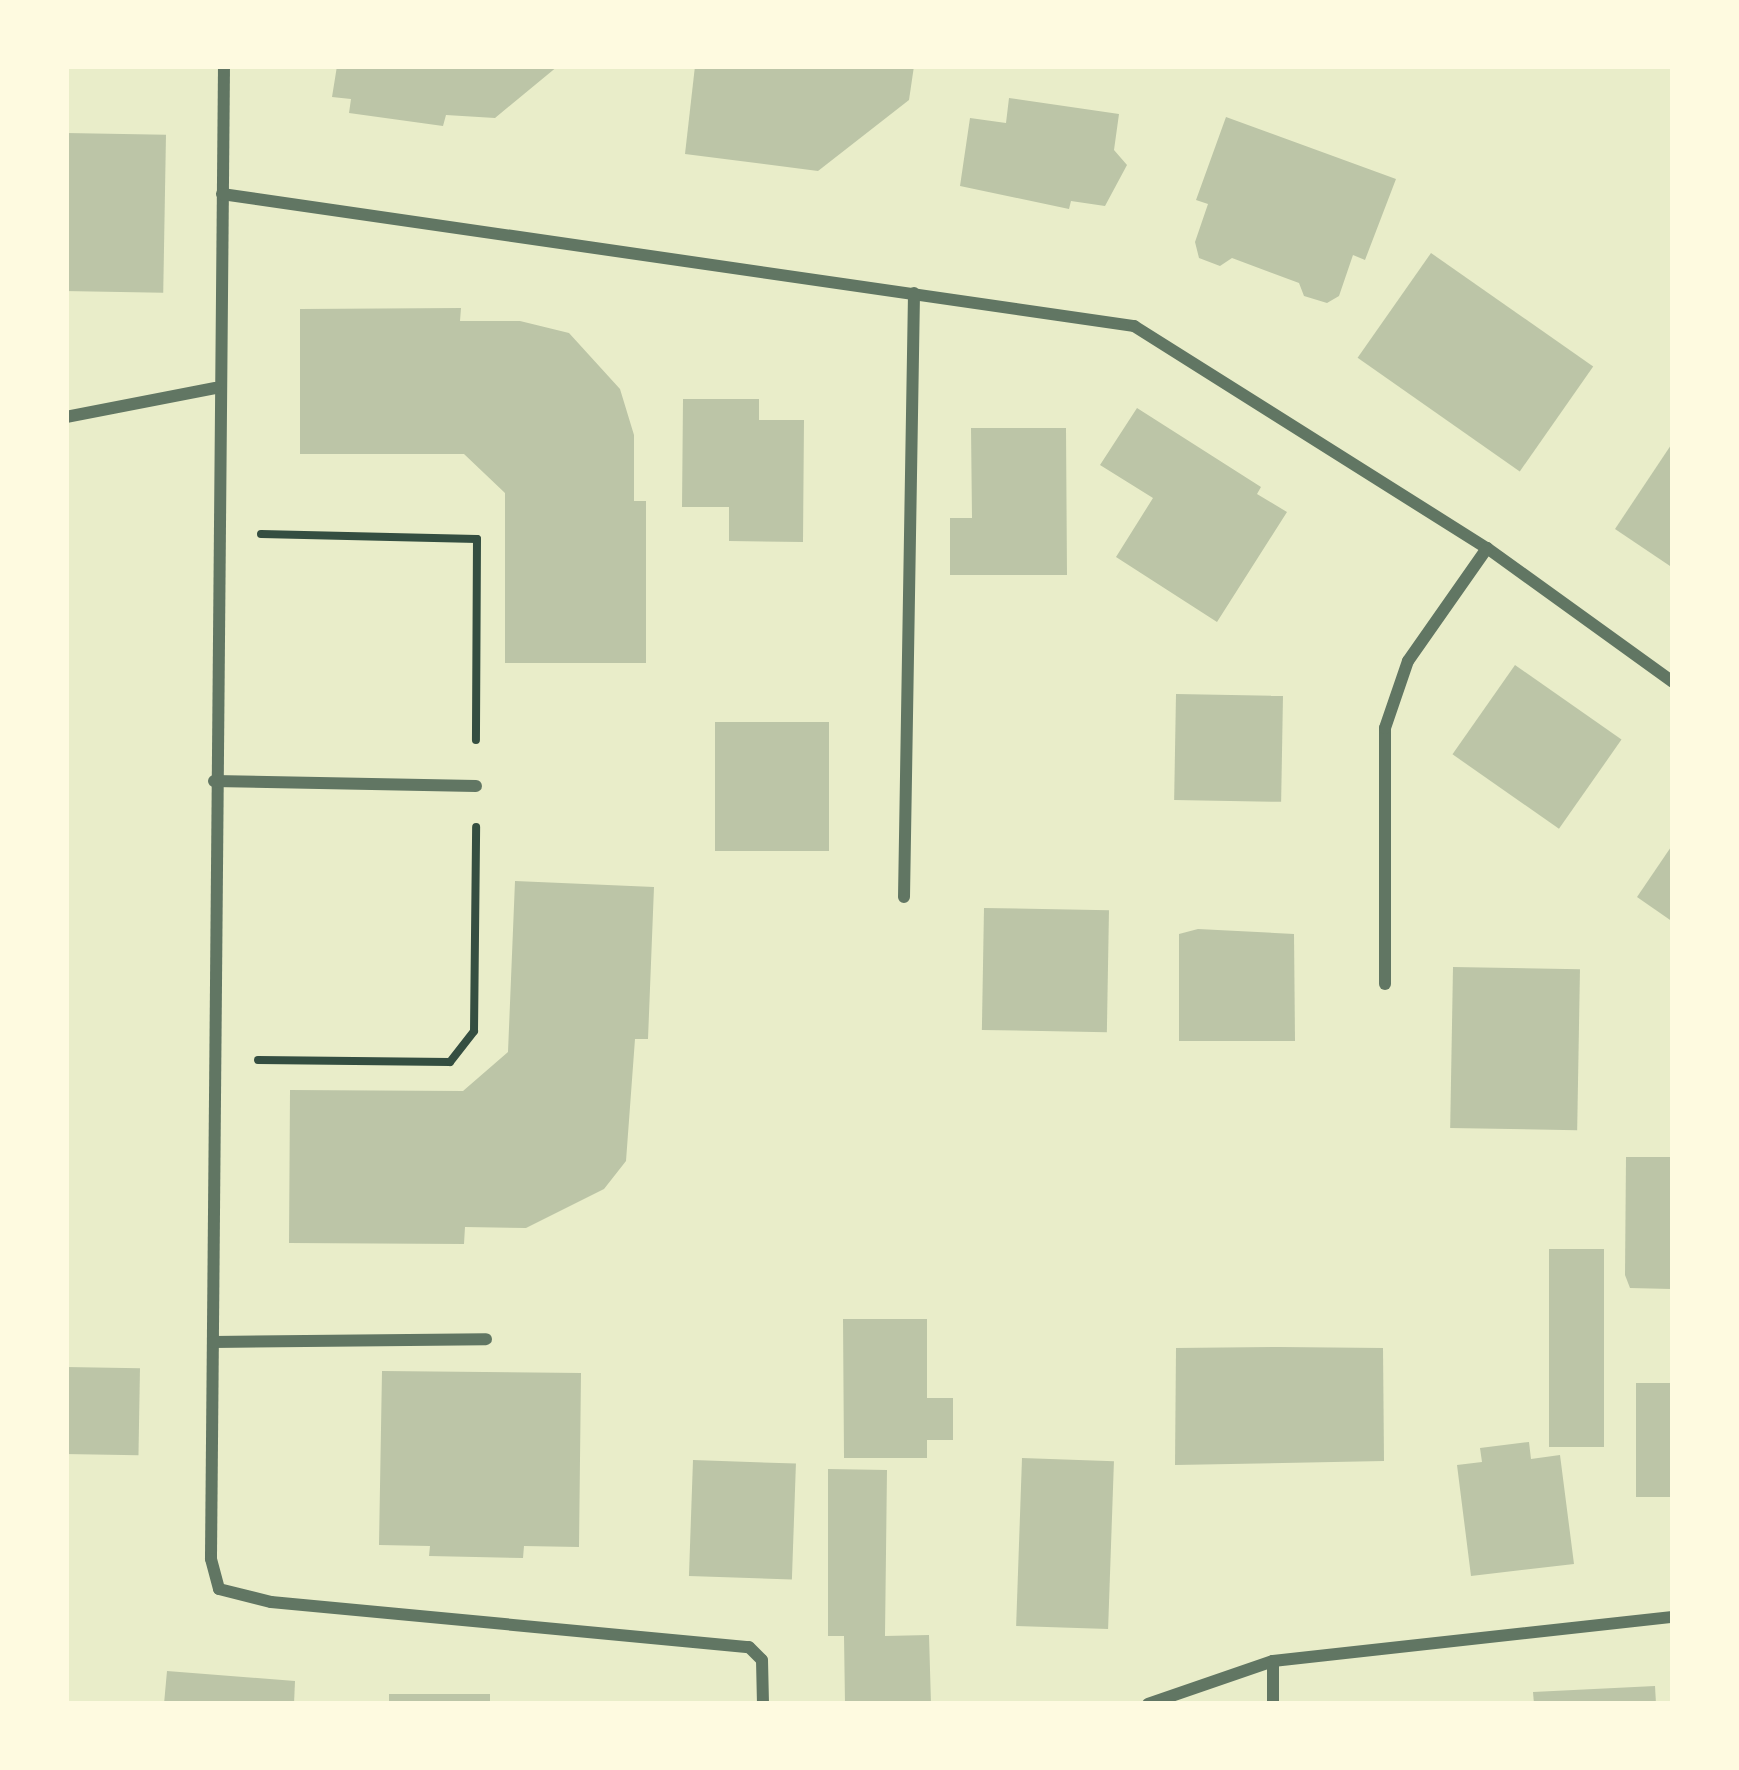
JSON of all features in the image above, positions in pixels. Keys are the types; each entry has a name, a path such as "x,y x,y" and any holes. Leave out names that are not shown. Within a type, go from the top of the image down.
{"street":[{"path":"224,66 215,388 211,1559 219,1588 271,1602 748,1646 762,1660 763,1704"},
{"path":"222,194 1134,326 1487,548 1673,682"},
{"path":"904,897 914,293"},
{"path":"66,417 215,388"},
{"path":"1385,984 1385,728 1408,661 1487,548"},
{"path":"214,781 476,786"},
{"path":"213,1342 486,1340"},
{"path":"1148,1704 1273,1661 1673,1617"},
{"path":"1273,1661 1273,1704"}],"building":[{"path":"337,66 558,66 495,118 446,115 443,126 349,113 351,99 332,97"},
{"path":"695,66 914,66 909,100 818,171 685,154"},
{"path":"1009,98 1119,114 1114,150 1127,165 1105,206 1071,201 1069,209 960,186 970,118 1006,123"},
{"path":"1226,117 1396,179 1365,260 1353,255 1339,296 1327,303 1304,296 1299,283 1232,258 1220,266 1199,258 1195,242 1208,204 1196,200"},
{"path":"66,133 166,135 163,293 66,291"},
{"path":"1431,253 1593,367 1520,471 1358,358"},
{"path":"461,308 460,321 520,321 569,333 620,389 634,435 634,501 646,501 646,663 505,663 505,493 464,454 300,454 300,309"},
{"path":"683,399 759,399 759,420 804,420 803,542 729,541 729,507 682,507"},
{"path":"1137,408 1261,487 1257,494 1287,512 1217,622 1116,557 1153,498 1100,465"},
{"path":"971,428 1066,428 1067,575 950,575 950,518 972,518"},
{"path":"1673,442 1673,568 1615,529"},
{"path":"1515,665 1621,740 1559,829 1452,754"},
{"path":"1176,694 1283,696 1281,802 1174,800"},
{"path":"715,722 829,722 829,851 715,851"},
{"path":"1673,844 1673,922 1637,897"},
{"path":"515,881 654,887 648,1039 635,1039 626,1161 604,1189 526,1228 465,1227 464,1244 289,1243 290,1090 463,1091 508,1052"},
{"path":"984,908 1109,910 1107,1032 982,1030"},
{"path":"1198,929 1294,934 1295,1041 1179,1041 1179,934"},
{"path":"1453,967 1580,969 1577,1130 1450,1128"},
{"path":"1626,1157 1673,1157 1671,1289 1630,1288 1625,1275"},
{"path":"1549,1249 1604,1249 1604,1447 1549,1447"},
{"path":"843,1319 927,1319 927,1398 953,1398 953,1440 927,1440 927,1458 844,1458"},
{"path":"1176,1348 1383,1348 1384,1461 1175,1465"},
{"path":"66,1367 140,1368 138,1455 66,1454"},
{"path":"382,1371 581,1373 579,1547 524,1546 523,1558 429,1556 430,1546 379,1545"},
{"path":"1636,1383 1673,1383 1673,1497 1636,1497"},
{"path":"1529,1442 1531,1459 1560,1455 1574,1564 1471,1576 1457,1465 1482,1462 1480,1448"},
{"path":"1022,1458 1114,1461 1108,1629 1016,1626"},
{"path":"693,1460 796,1464 792,1580 689,1576"},
{"path":"828,1469 887,1470 885,1636 929,1635 931,1704 845,1704 844,1636 828,1636"},
{"path":"167,1671 295,1681 294,1704 164,1704"},
{"path":"1655,1686 1656,1704 1534,1704 1533,1692"},
{"path":"389,1694 490,1694 490,1704 389,1704"}]}
